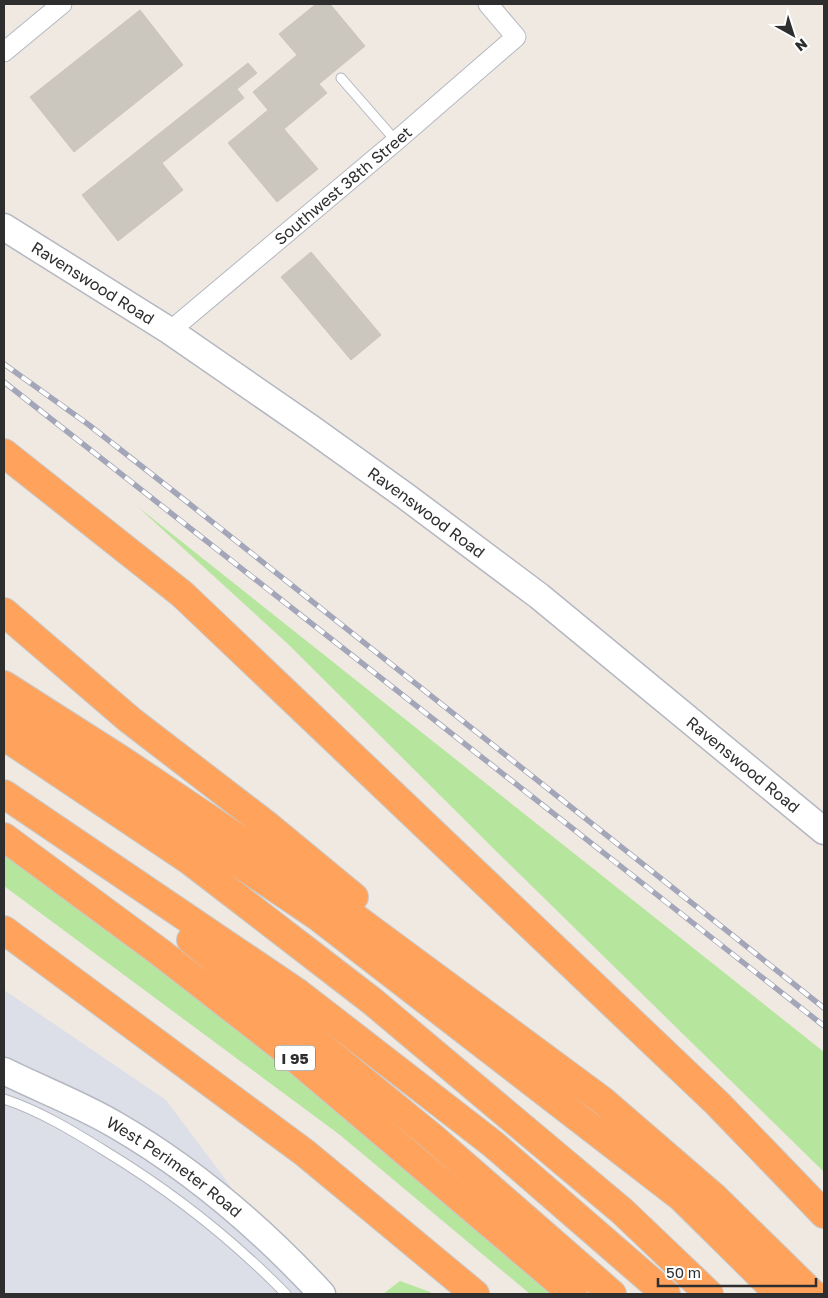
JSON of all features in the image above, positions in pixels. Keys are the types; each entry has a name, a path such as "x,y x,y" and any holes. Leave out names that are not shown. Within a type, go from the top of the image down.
{"highway":[{"path":"4,453 182,594 717,1103 824,1214"},
{"path":"4,612 130,720 268,826 393,929 462,996"},
{"path":"4,685 123,760 342,908 603,1101 713,1196 813,1294"},
{"path":"4,708 70,749 318,916 682,1198 779,1294"},
{"path":"4,736 189,860 372,1001 622,1211 709,1294"},
{"path":"4,794 298,993 493,1144 666,1294"},
{"path":"50,825 431,1136 612,1294"},
{"name":"I 95","path":"4,837 288,1052 573,1294"},
{"path":"4,930 305,1153 474,1294"},
{"path":"717,1103 824,1191"},
{"path":"305,1153 446,1294"}],"street":[{"path":"4,52 62,4"},
{"name":"Southwest 38th Street","path":"170,331 396,141 516,37 488,4"},
{"name":"Ravenswood Road","path":"4,227 170,331 404,495 539,596 824,830"},
{"name":"West Perimeter Road","path":"4,1070 114,1124 186,1172 262,1232 322,1294"}],"lane":[{"path":"341,78 396,141"},
{"path":"4,1099 24,1106 78,1134 136,1170 220,1233 286,1294"}],"shaded area":[{"path":"4,990 166,1100 311,1294 4,1294"}],"green space":[{"path":"138,507 824,1052 824,1172 499,854 289,645"},
{"path":"4,851 270,1047 566,1294 530,1294 340,1135 4,886"},
{"path":"400,1281 430,1292 432,1294 383,1294"}],"building":[{"path":"316,4 330,4 365,46 319,84 327,93 284,129 318,169 277,202 228,143 268,110 253,92 297,55 279,34"},
{"path":"140,10 183,65 74,152 30,97"},
{"path":"248,63 257,73 237,89 244,98 162,163 183,190 118,241 82,195"},
{"path":"311,252 381,335 351,360 281,277"}],"railway":[{"path":"4,364 89,425 177,494 824,1008"},
{"path":"4,382 824,1026"}]}
